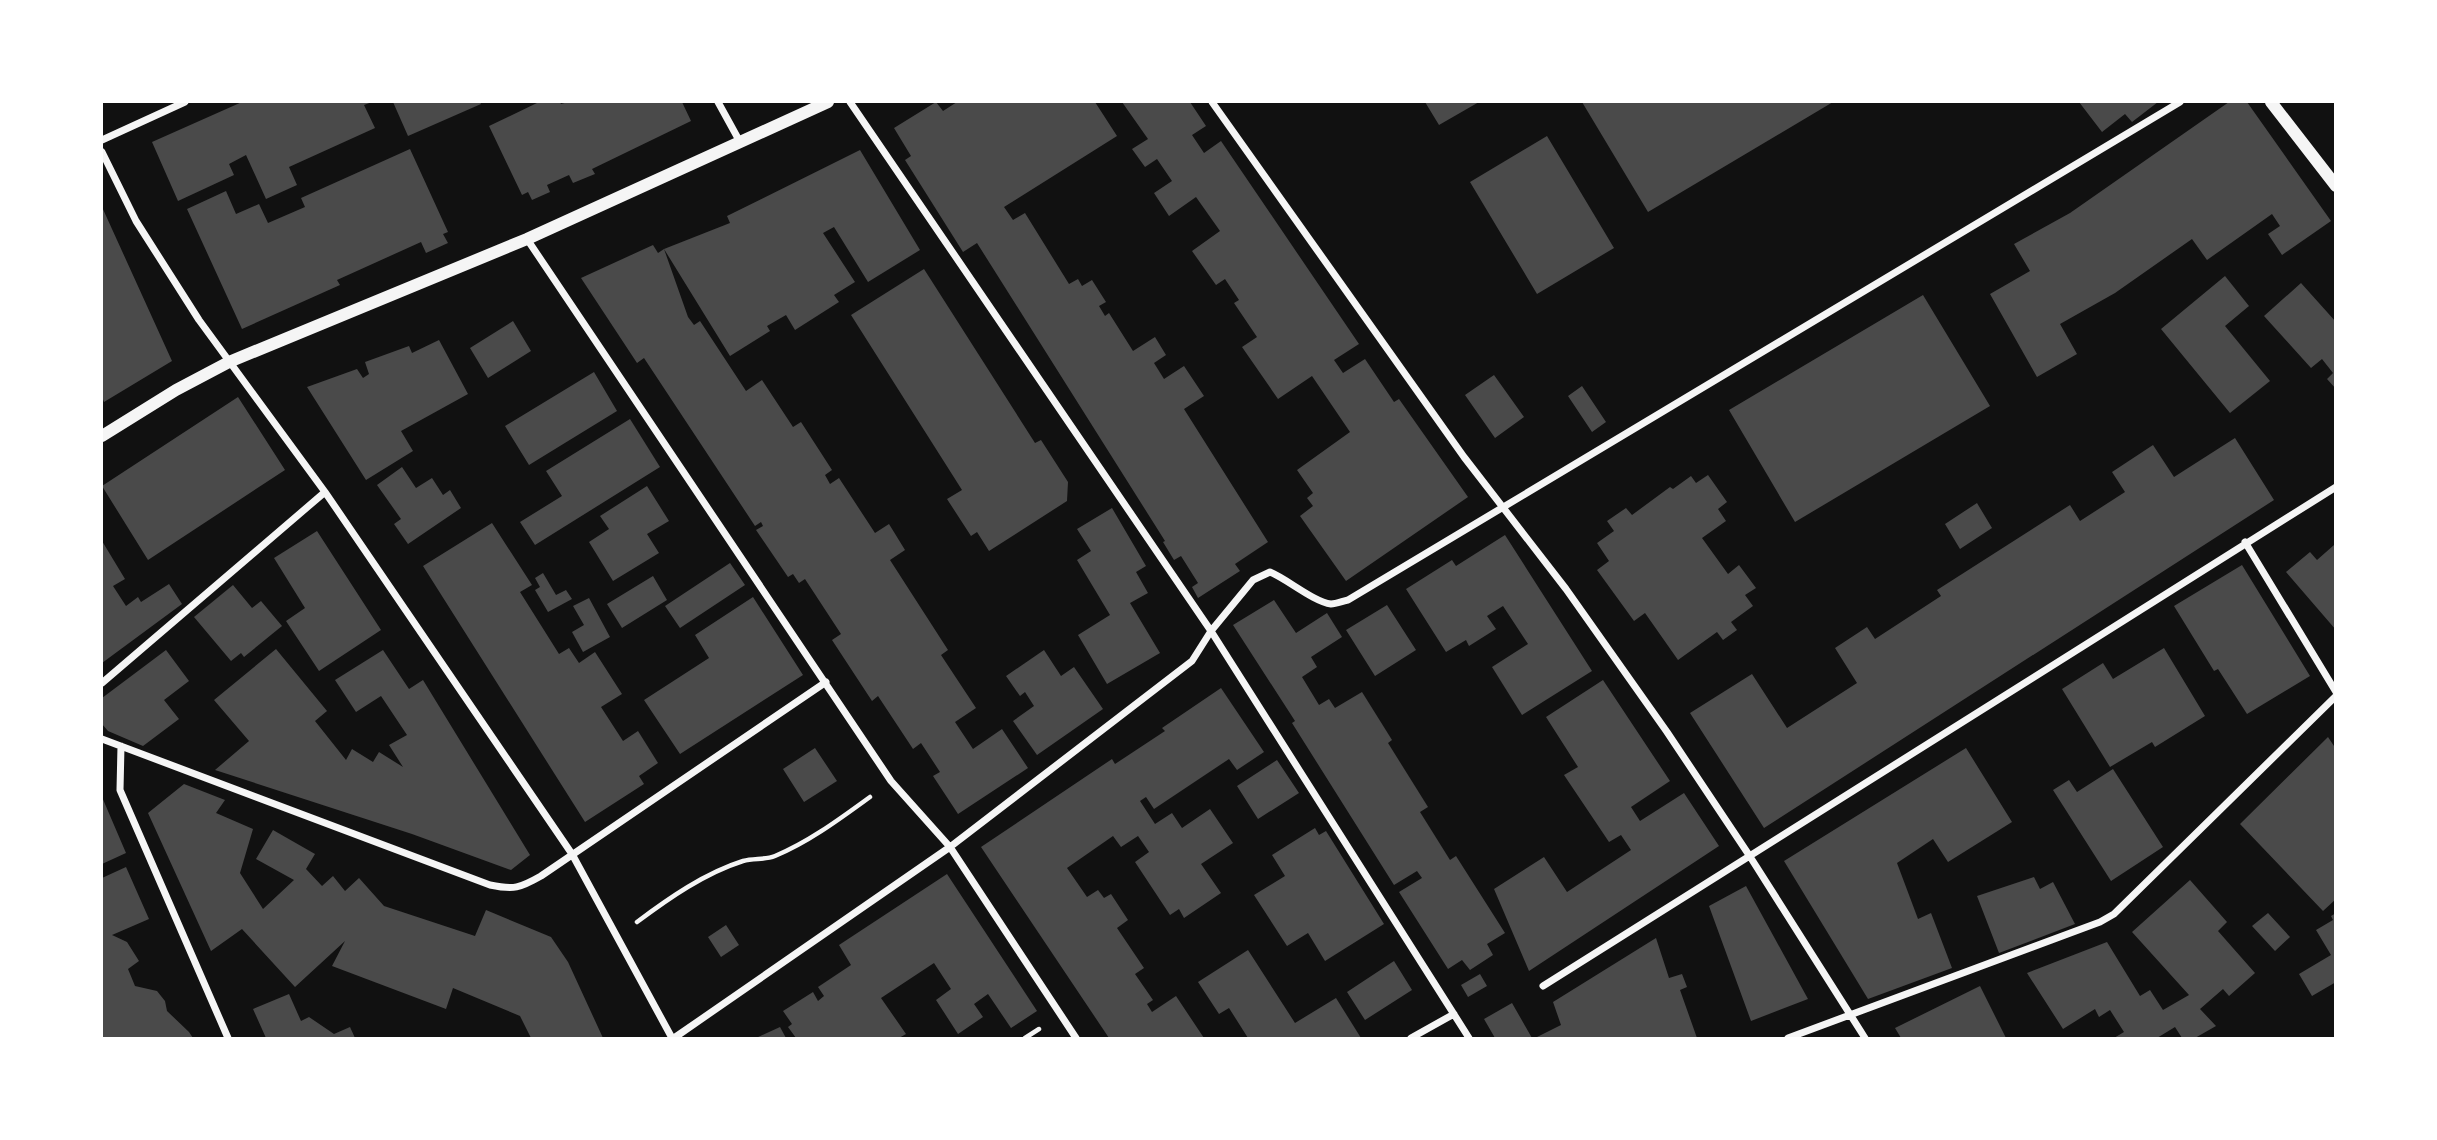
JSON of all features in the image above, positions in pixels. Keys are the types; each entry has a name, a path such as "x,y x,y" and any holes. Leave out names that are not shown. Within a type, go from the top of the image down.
{"street":[{"path":"102,140 185,102"},
{"path":"718,102 740,142"},
{"path":"102,436 176,390 229,362 527,239 828,102"},
{"path":"850,102 1211,631 1469,1038"},
{"path":"1212,102 1464,457 1566,589 1660,721 1865,1038"},
{"path":"102,152 136,221 169,275 325,492 572,854 673,1038 950,847 1192,661 1211,631 1253,580 1269,572 1286,579 1313,597 1332,604 1348,600 2180,102"},
{"path":"2271,102 2336,186"},
{"path":"527,239 891,781 950,847 1076,1038"},
{"path":"1543,986 2336,487"},
{"path":"102,683 325,492"},
{"path":"1788,1038 2100,922 2114,914 2336,694 2245,542"},
{"path":"102,739 491,885 509,889 522,886 572,854 826,682"},
{"path":"121,746 120,790 228,1038"},
{"path":"1411,1038 1454,1014"}],"path":[{"path":"616,937 660,905 711,875 745,860 772,857 806,840 891,781"}],"building":[{"path":"242,102 372,102 364,105 375,128 289,167 297,185 266,199 246,155 229,164 234,175 178,201 152,142"},
{"path":"393,102 480,102 481,104 408,136"},
{"path":"539,102 682,102 691,121 592,169 595,174 573,183 569,175 547,185 550,192 532,200 528,192 522,195 489,126"},
{"path":"936,102 943,111 957,102 1095,102 1117,136 1004,207 1013,220 1025,213 1069,284 1078,279 1082,286 1092,280 1106,302 1099,306 1105,316 1109,313 1133,351 1155,337 1166,355 1154,363 1164,379 1184,366 1204,396 1184,409 1268,542 1235,564 1240,571 1198,598 1192,587 1198,583 1181,556 1174,560 1163,542 1165,541 977,243 963,252 905,160 911,156 894,128"},
{"path":"1122,102 1190,102 1206,126 1192,135 1204,153 1221,141 1359,344 1334,360 1343,373 1365,359 1394,402 1399,399 1468,497 1346,581 1300,516 1313,506 1307,498 1313,493 1297,470 1350,432 1312,376 1278,399 1242,347 1257,337 1234,303 1239,300 1225,279 1216,285 1192,251 1220,231 1196,197 1169,216 1154,193 1172,181 1157,159 1145,167 1132,149 1148,139"},
{"path":"1425,102 1479,102 1439,125"},
{"path":"1582,102 1833,102 1648,212"},
{"path":"2079,102 2158,102 2132,122 2125,114 2102,132"},
{"path":"2229,102 2247,102 2331,221 2282,255 2268,234 2280,226 2272,214 2207,260 2192,239 2115,293 2060,324 2077,354 2037,377 1990,294 2030,271 2014,244 2070,213"},
{"path":"1547,136 1614,248 1537,294 1470,182"},
{"path":"410,149 448,232 443,234 448,243 426,253 421,242 337,280 340,285 242,329 187,209 226,191 236,214 259,204 268,223 305,207 301,198"},
{"path":"860,150 920,250 868,282 834,227 823,233 855,282 834,295 839,302 795,330 786,315 767,326 770,331 730,356 664,249 730,223 727,216"},
{"path":"102,207 172,361 104,402 102,397"},
{"path":"653,245 658,253 664,249 688,317 694,325 700,321 746,391 762,380 793,427 801,422 832,470 825,475 830,484 839,478 875,533 889,524 905,550 890,560 948,650 941,655 976,708 955,722 973,749 1002,729 1028,768 958,814 933,776 940,772 921,743 913,749 878,696 872,701 832,640 841,634 805,579 799,583 793,574 788,577 756,530 763,526 761,522 755,526 644,358 637,363 581,278"},
{"path":"924,269 1035,443 1041,440 1068,482 1067,501 989,551 977,532 971,536 947,499 962,490 851,315"},
{"path":"2225,276 2249,306 2225,326 2270,381 2230,413 2161,329"},
{"path":"2301,283 2336,322 2336,389 2327,379 2333,373 2322,359 2311,368 2264,316"},
{"path":"1923,295 1990,406 1795,522 1729,410"},
{"path":"513,321 531,351 488,378 470,348"},
{"path":"439,340 468,394 401,431 413,451 366,480 307,387 357,369 363,378 369,374 365,362 409,346 412,353"},
{"path":"594,372 617,411 529,465 505,426"},
{"path":"1494,375 1524,417 1495,438 1465,395"},
{"path":"1582,386 1606,422 1592,432 1568,396"},
{"path":"238,397 285,470 148,560 102,486"},
{"path":"630,419 660,467 535,545 520,522 562,496 546,471"},
{"path":"2235,438 2274,500 1764,828 1690,713 1752,674 1787,728 1857,683 1835,648 1867,627 1875,639 1941,596 1937,590 2070,505 2080,521 2125,492 2112,472 2153,445 2174,477"},
{"path":"402,467 416,488 432,478 443,495 450,490 461,508 408,544 394,524 401,519 377,485"},
{"path":"1708,475 1727,502 1718,509 1726,521 1702,538 1728,574 1739,565 1756,588 1745,595 1753,606 1731,622 1737,630 1723,640 1717,632 1678,660 1645,613 1634,621 1597,570 1609,561 1597,543 1614,531 1607,521 1626,508 1632,515 1670,487 1673,489 1691,476 1696,483"},
{"path":"647,486 669,521 647,534 659,553 613,581 589,542 609,529 600,516"},
{"path":"1977,503 1992,528 1960,549 1945,524"},
{"path":"1112,508 1146,566 1136,572 1148,593 1130,603 1160,653 1107,684 1078,635 1110,615 1077,560 1091,551 1077,529"},
{"path":"492,523 532,585 520,592 559,654 569,648 579,663 595,652 622,694 601,707 623,741 638,731 658,763 639,776 644,784 585,822 423,566"},
{"path":"317,531 381,630 319,671 286,621 305,608 274,558"},
{"path":"1505,535 1592,671 1522,715 1492,667 1528,644 1503,606 1487,616 1496,629 1469,646 1466,640 1446,652 1406,589 1452,560 1456,566"},
{"path":"102,541 125,579 113,586 126,606 138,597 141,602 169,584 182,604 102,663"},
{"path":"2334,545 2336,630 2286,572 2310,552 2317,560"},
{"path":"730,563 745,585 680,628 665,606"},
{"path":"2242,565 2310,676 2247,714 2218,669 2214,671 2174,606"},
{"path":"543,573 556,595 566,590 572,599 548,612 535,590 540,587 535,578"},
{"path":"653,576 667,600 622,628 607,604"},
{"path":"233,585 252,608 261,601 282,626 244,657 241,653 231,661 194,617"},
{"path":"753,597 803,675 680,754 644,700 709,658 695,635"},
{"path":"589,598 610,637 583,652 572,632 584,625 573,606"},
{"path":"1274,600 1296,633 1327,613 1342,637 1311,657 1317,667 1302,677 1319,705 1329,699 1335,708 1362,692 1392,740 1388,743 1428,807 1420,812 1450,860 1456,856 1505,933 1487,944 1493,955 1470,970 1462,960 1448,969 1399,892 1422,878 1417,871 1394,885 1292,723 1295,721 1233,625"},
{"path":"1387,605 1416,650 1375,676 1346,630"},
{"path":"2164,648 2205,716 2155,747 2152,742 2110,767 2062,689 2103,663 2113,679"},
{"path":"276,649 327,711 315,721 346,760 352,749 373,762 379,752 403,767 389,745 407,735 381,696 356,712 335,680 383,650 409,689 423,680 530,855 511,870 412,834 215,770 249,741 214,700"},
{"path":"166,650 189,681 164,700 179,719 143,746 108,731 102,724 102,698"},
{"path":"1044,650 1061,676 1074,667 1103,709 1037,755 1013,721 1034,706 1025,692 1020,696 1006,676"},
{"path":"1603,680 1670,781 1631,807 1640,821 1684,793 1719,846 1529,971 1494,889 1544,857 1567,892 1631,850 1621,835 1609,842 1564,775 1578,767 1546,717"},
{"path":"1221,688 1264,752 1237,770 1229,759 1154,809 1146,797 1140,801 1155,824 1172,813 1182,828 1210,809 1233,843 1201,864 1221,893 1184,918 1179,909 1170,915 1135,862 1149,852 1138,836 1121,847 1113,836 1067,868 1087,897 1098,890 1104,898 1111,894 1128,920 1117,928 1144,968 1135,974 1153,1000 1147,1004 1152,1012 1176,996 1204,1038 1109,1038 981,847 1112,759 1115,764 1165,731 1162,728"},
{"path":"2328,737 2336,749 2336,899 2323,911 2240,824"},
{"path":"815,748 837,781 804,802 783,769"},
{"path":"1966,748 2012,822 1948,862 1933,839 1897,863 1918,919 1931,913 1952,968 1868,999 1784,861"},
{"path":"1277,760 1299,793 1258,819 1237,786"},
{"path":"2113,769 2163,847 2111,881 2053,790 2069,780 2077,792"},
{"path":"184,784 225,800 216,813 253,829 240,873 263,909 294,880 256,859 273,830 315,854 306,869 322,886 333,876 345,891 359,878 384,906 475,936 486,910 551,937 568,962 603,1038 531,1038 520,1016 453,988 446,1009 332,966 345,941 295,987 242,929 211,951 148,813"},
{"path":"102,797 126,853 102,864"},
{"path":"1315,828 1319,835 1326,831 1384,924 1325,961 1308,933 1287,946 1254,895 1285,876 1272,855"},
{"path":"126,867 149,919 112,935 127,942 139,961 128,969 135,986 157,991 165,1001 167,1011 193,1038 102,1038 102,878"},
{"path":"947,874 1037,1011 1011,1028 988,994 974,1004 983,1017 958,1034 936,1000 951,989 934,963 881,998 906,1034 899,1038 796,1038 788,1027 792,1024 783,1011 813,992 818,1001 824,996 818,987 851,965 839,945"},
{"path":"2034,877 2040,889 2053,882 2075,924 1999,953 1977,896"},
{"path":"2190,880 2227,922 2218,931 2255,973 2229,996 2223,989 2200,1009 2216,1026 2195,1038 2182,1038 2175,1027 2157,1038 2114,1038 2124,1032 2110,1010 2099,1017 2095,1009 2063,1029 2027,973 2107,942 2140,996 2150,990 2163,1010 2189,995 2132,932"},
{"path":"1746,886 1808,999 1751,1021 1709,906"},
{"path":"2268,913 2290,937 2275,951 2252,926"},
{"path":"2336,913 2336,982 2312,996 2299,974 2331,955 2316,930 2333,920 2331,916"},
{"path":"726,925 739,945 721,957 708,937"},
{"path":"1656,938 1669,978 1682,974 1687,987 1680,990 1697,1038 1535,1038 1561,1025 1553,1002"},
{"path":"1248,950 1295,1023 1336,998 1361,1038 1248,1038 1229,1008 1219,1014 1198,982"},
{"path":"1394,961 1412,990 1365,1020 1347,992"},
{"path":"1480,974 1487,986 1468,997 1461,985"},
{"path":"1980,986 2006,1038 1901,1038 1895,1028"},
{"path":"289,994 301,1021 309,1017 334,1034 350,1027 355,1038 266,1038 253,1009"},
{"path":"1512,1003 1532,1038 1495,1038 1484,1019"},
{"path":"780,1027 786,1038 756,1038"}]}
